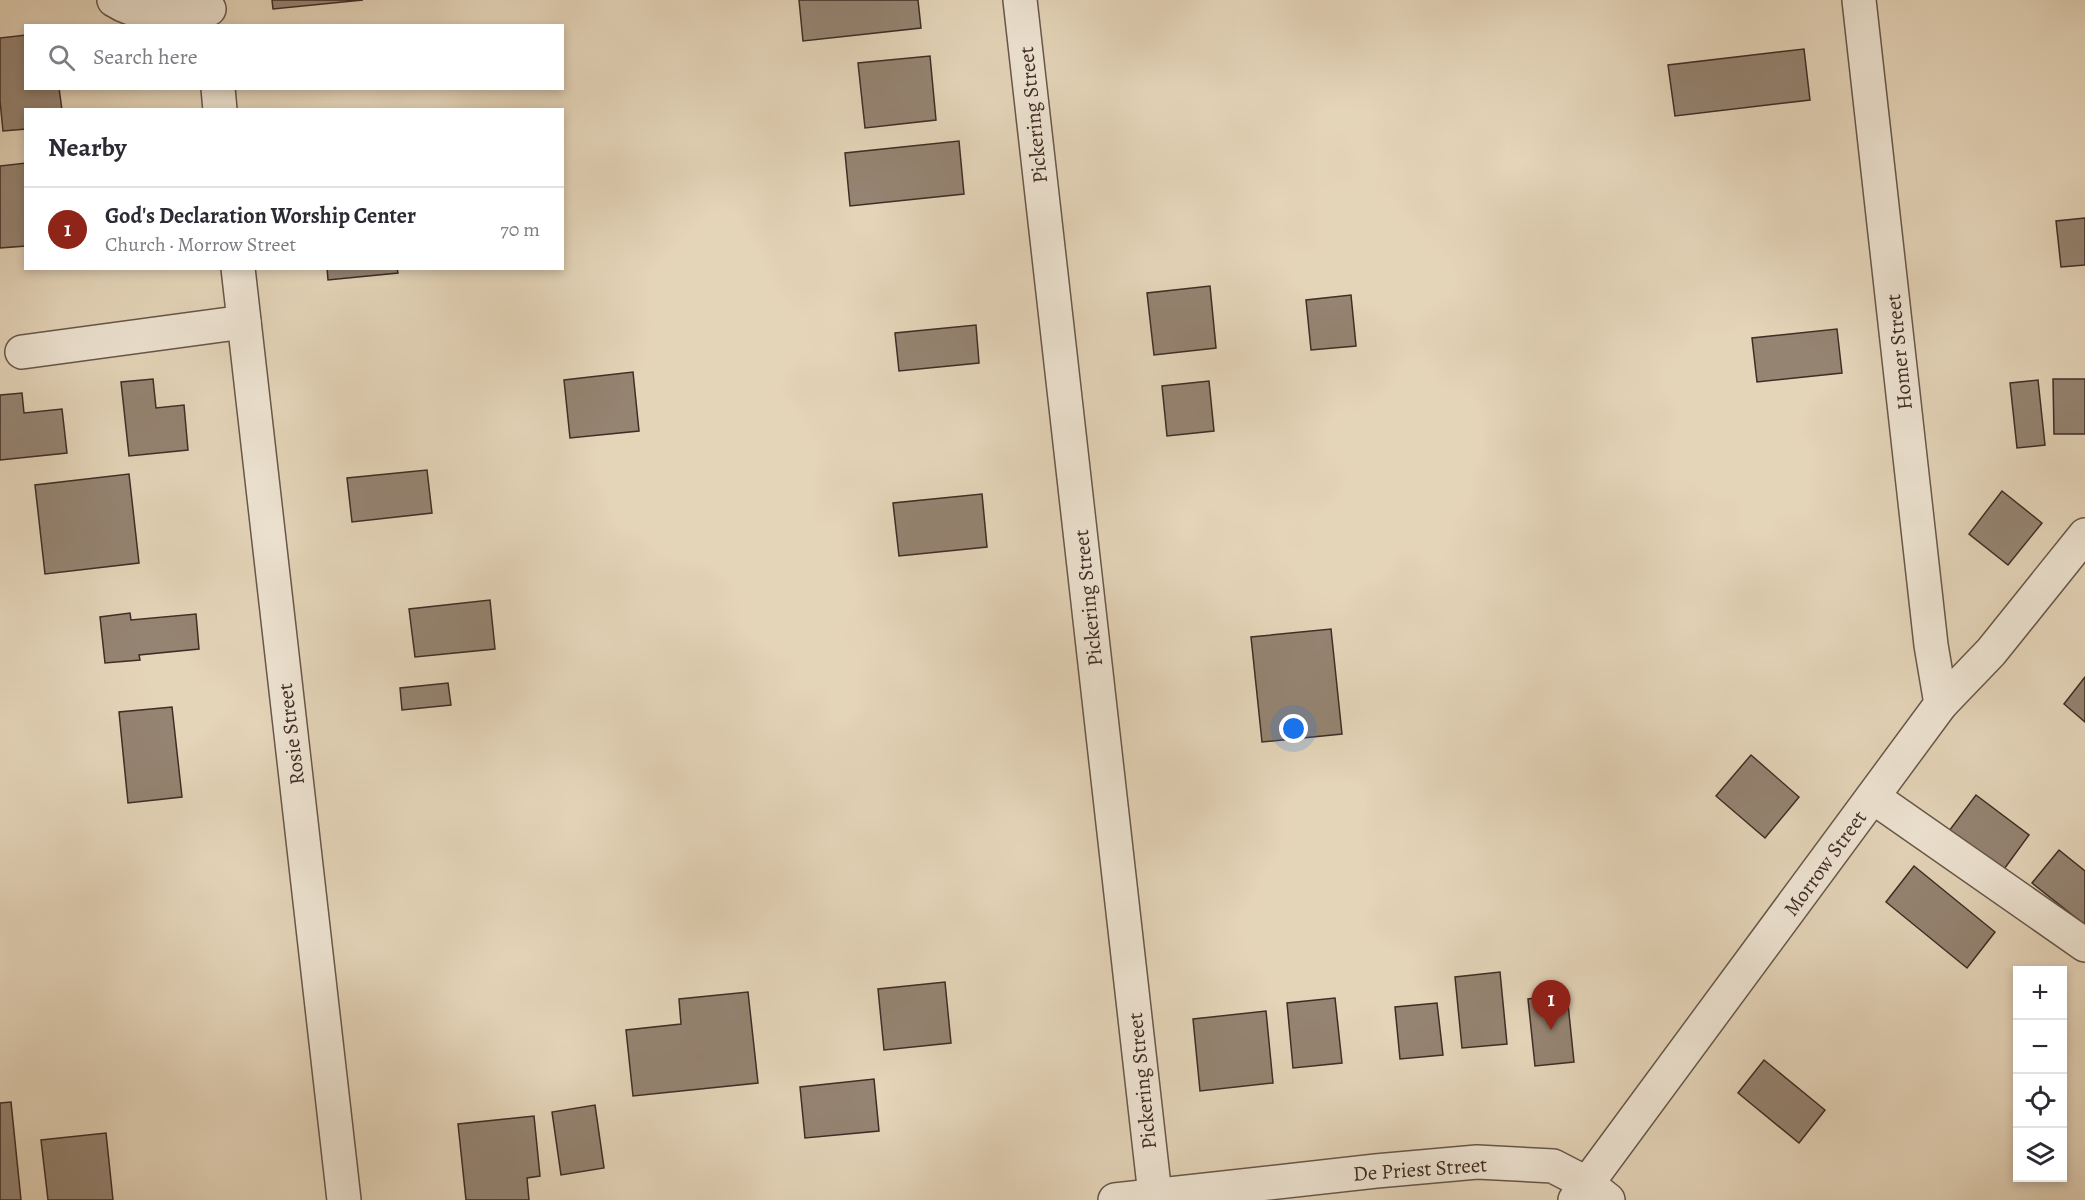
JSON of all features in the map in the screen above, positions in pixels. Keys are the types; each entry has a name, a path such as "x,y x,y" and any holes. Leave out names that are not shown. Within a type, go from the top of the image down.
{"street":[{"path":"114,0 139,12 209,12"},
{"name":"Pickering Street","path":"1020,0 1155,1196"},
{"name":"Homer Street","path":"1859,0 1932,645 1941,704"},
{"path":"218,90 220,108"},
{"name":"Rosie Street","path":"238,270 344,1200"},
{"path":"22,352 244,322"},
{"name":"Morrow Street","path":"1591,1195 1941,704 1991,652 2085,535"},
{"path":"1873,797 2085,945"},
{"name":"De Priest Street","path":"1115,1200 1477,1162 1553,1166 1591,1195"}],"building":[{"path":"272,0 363,0 273,9"},
{"path":"799,0 918,0 921,28 803,41"},
{"path":"24,35 24,90 59,90 62,108 24,108 24,129 3,131 0,101 0,38"},
{"path":"1804,49 1810,100 1675,116 1668,65"},
{"path":"930,56 936,120 865,128 858,63"},
{"path":"959,141 964,194 850,206 845,153"},
{"path":"24,163 24,246 0,248 0,166"},
{"path":"2085,218 2085,265 2061,267 2056,221"},
{"path":"327,270 397,270 398,273 328,280"},
{"path":"1210,286 1216,348 1154,355 1147,293"},
{"path":"1351,295 1356,346 1311,350 1306,300"},
{"path":"976,325 979,363 899,371 895,333"},
{"path":"1837,329 1842,373 1757,382 1752,338"},
{"path":"633,372 639,431 570,438 564,380"},
{"path":"153,379 156,408 184,405 188,450 129,456 121,382"},
{"path":"2053,379 2085,379 2085,434 2054,434"},
{"path":"2038,380 2045,445 2017,448 2010,383"},
{"path":"1209,381 1214,431 1167,436 1162,386"},
{"path":"22,393 24,413 62,409 67,453 0,460 0,395"},
{"path":"427,470 432,513 352,522 347,478"},
{"path":"129,474 139,563 45,574 35,485"},
{"path":"2002,491 2042,523 2008,565 1969,534"},
{"path":"982,494 987,547 899,556 893,503"},
{"path":"490,600 495,649 415,657 409,609"},
{"path":"130,613 131,620 196,614 199,649 139,655 140,660 105,663 100,617"},
{"path":"1331,629 1342,734 1262,742 1251,637"},
{"path":"2085,677 2085,722 2064,704"},
{"path":"448,683 451,705 402,710 400,688"},
{"path":"172,707 182,797 128,803 119,712"},
{"path":"1751,755 1799,797 1765,838 1716,796"},
{"path":"1976,795 2029,835 2002,872 1949,831"},
{"path":"2059,850 2085,871 2085,925 2032,883"},
{"path":"1914,866 1995,932 1967,968 1886,902"},
{"path":"1500,972 1507,1044 1462,1048 1455,977"},
{"path":"945,982 951,1043 884,1050 878,989"},
{"path":"748,992 758,1083 633,1096 626,1030 681,1024 679,999"},
{"path":"1567,994 1574,1062 1535,1066 1528,999"},
{"path":"1335,998 1342,1063 1293,1068 1287,1003"},
{"path":"1437,1003 1443,1055 1400,1059 1395,1007"},
{"path":"1266,1011 1273,1083 1200,1091 1193,1019"},
{"path":"1764,1060 1825,1110 1799,1143 1738,1093"},
{"path":"874,1079 879,1131 805,1138 800,1087"},
{"path":"11,1102 21,1200 0,1200 0,1103"},
{"path":"595,1105 604,1168 561,1175 552,1112"},
{"path":"534,1116 540,1176 527,1178 529,1200 466,1200 458,1124"},
{"path":"106,1133 113,1200 48,1200 41,1140"}],"place":[{"name":"God's Declaration Worship Center","path":"1551,1030"}]}
